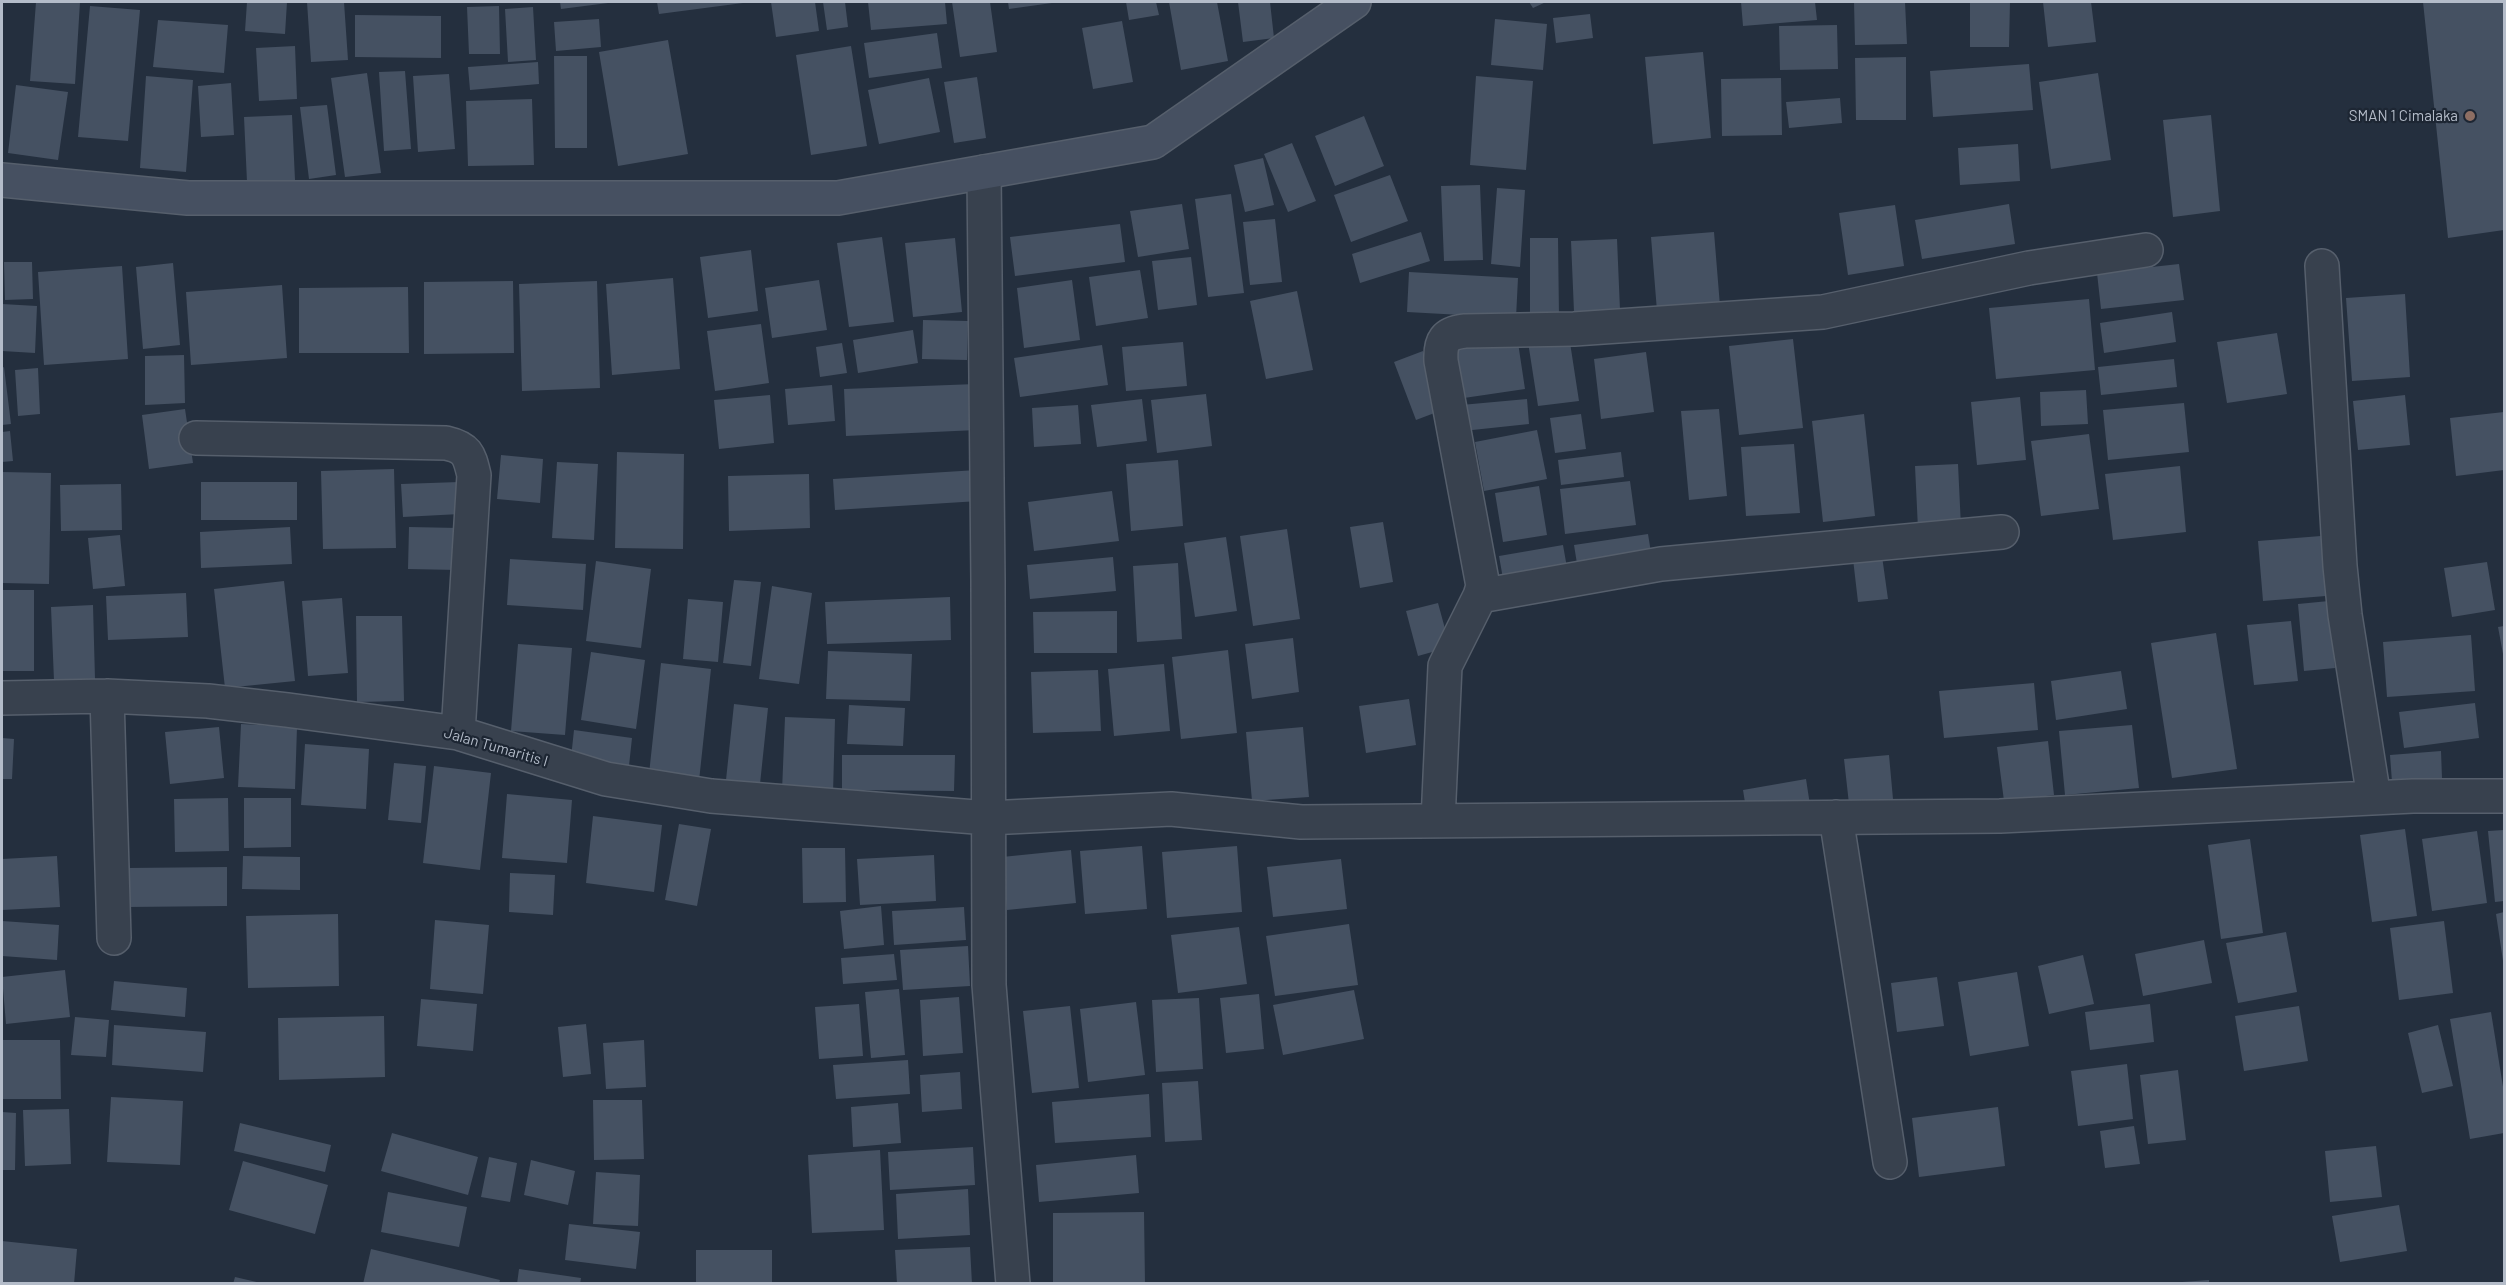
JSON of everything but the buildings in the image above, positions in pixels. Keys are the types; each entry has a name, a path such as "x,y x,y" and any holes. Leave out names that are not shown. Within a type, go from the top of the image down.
{"street":[{"path":"2,180 188,198 838,198 1153,142 1354,2"},
{"path":"984,172 988,985 1013,1284"},
{"path":"1438,821 1445,666 1480,596 1482,576 1441,361 1440,346 1445,336 1453,332 1574,329 1823,312 2029,268 2146,250"},
{"path":"2322,266 2340,566 2345,615 2374,798"},
{"path":"196,438 446,443 461,447 470,457 474,475 458,733"},
{"path":"1480,596 1661,564 2002,532"},
{"path":"107,696 114,938"},
{"name":"Jalan Tumaritis I","path":"2,698 107,696 208,701 458,733 606,779 711,796 988,818 1171,809 1301,822 2000,816 2374,798 2505,796"},
{"path":"1836,817 1890,1162"}],"place":[{"name":"SMAN 1 Cimalaka","path":"2470,116"}]}
